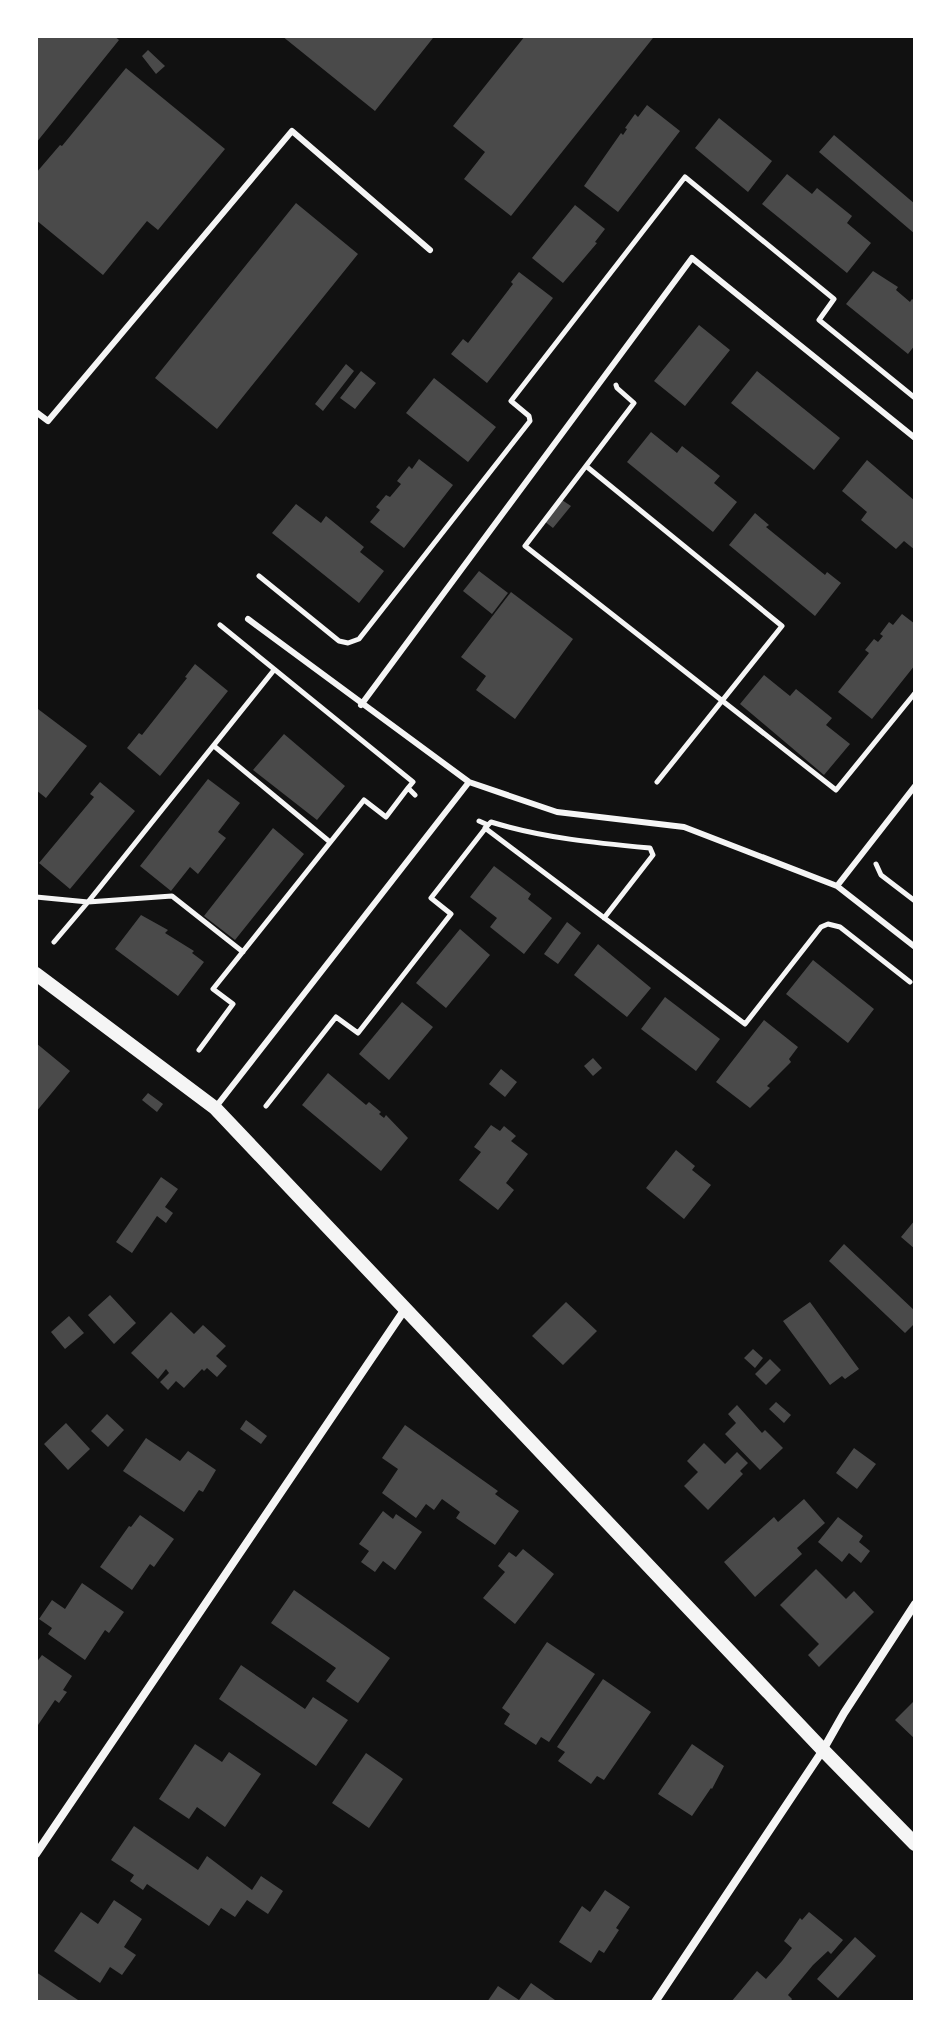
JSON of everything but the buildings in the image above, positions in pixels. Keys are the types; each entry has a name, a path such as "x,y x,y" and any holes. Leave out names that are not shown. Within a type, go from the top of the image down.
{"street":[{"path":"36,974 215,1108 915,1844"},
{"path":"36,1854 405,1309"},
{"path":"655,2002 823,1750 915,1604"}],"lane":[{"path":"36,412 48,421 292,131 430,250"},
{"path":"361,705 692,258 915,438"},
{"path":"248,619 469,782 557,812 684,827 837,886 915,947"},
{"path":"215,1108 469,782"},
{"path":"837,886 915,786"}],"path":[{"path":"259,576 339,641 348,643 359,639 530,421 529,416 511,401 685,177 834,299 819,320 915,398"},
{"path":"616,384 634,403 525,546 836,790 915,693"},
{"path":"586,466 782,626 657,782"},
{"path":"199,1050 233,1004 213,989 330,842 364,800 386,817 413,782 220,625"},
{"path":"54,942 274,670"},
{"path":"213,746 330,842"},
{"path":"408,788 415,795"},
{"path":"479,821 745,1024 821,927 828,924 840,927 910,982"},
{"path":"266,1106 336,1017 358,1033 451,914 431,898 491,822 516,830 577,841 650,848 653,855 604,918"},
{"path":"877,855 876,865 881,875 915,901"},
{"path":"36,897 88,902 172,896 243,952"}]}
